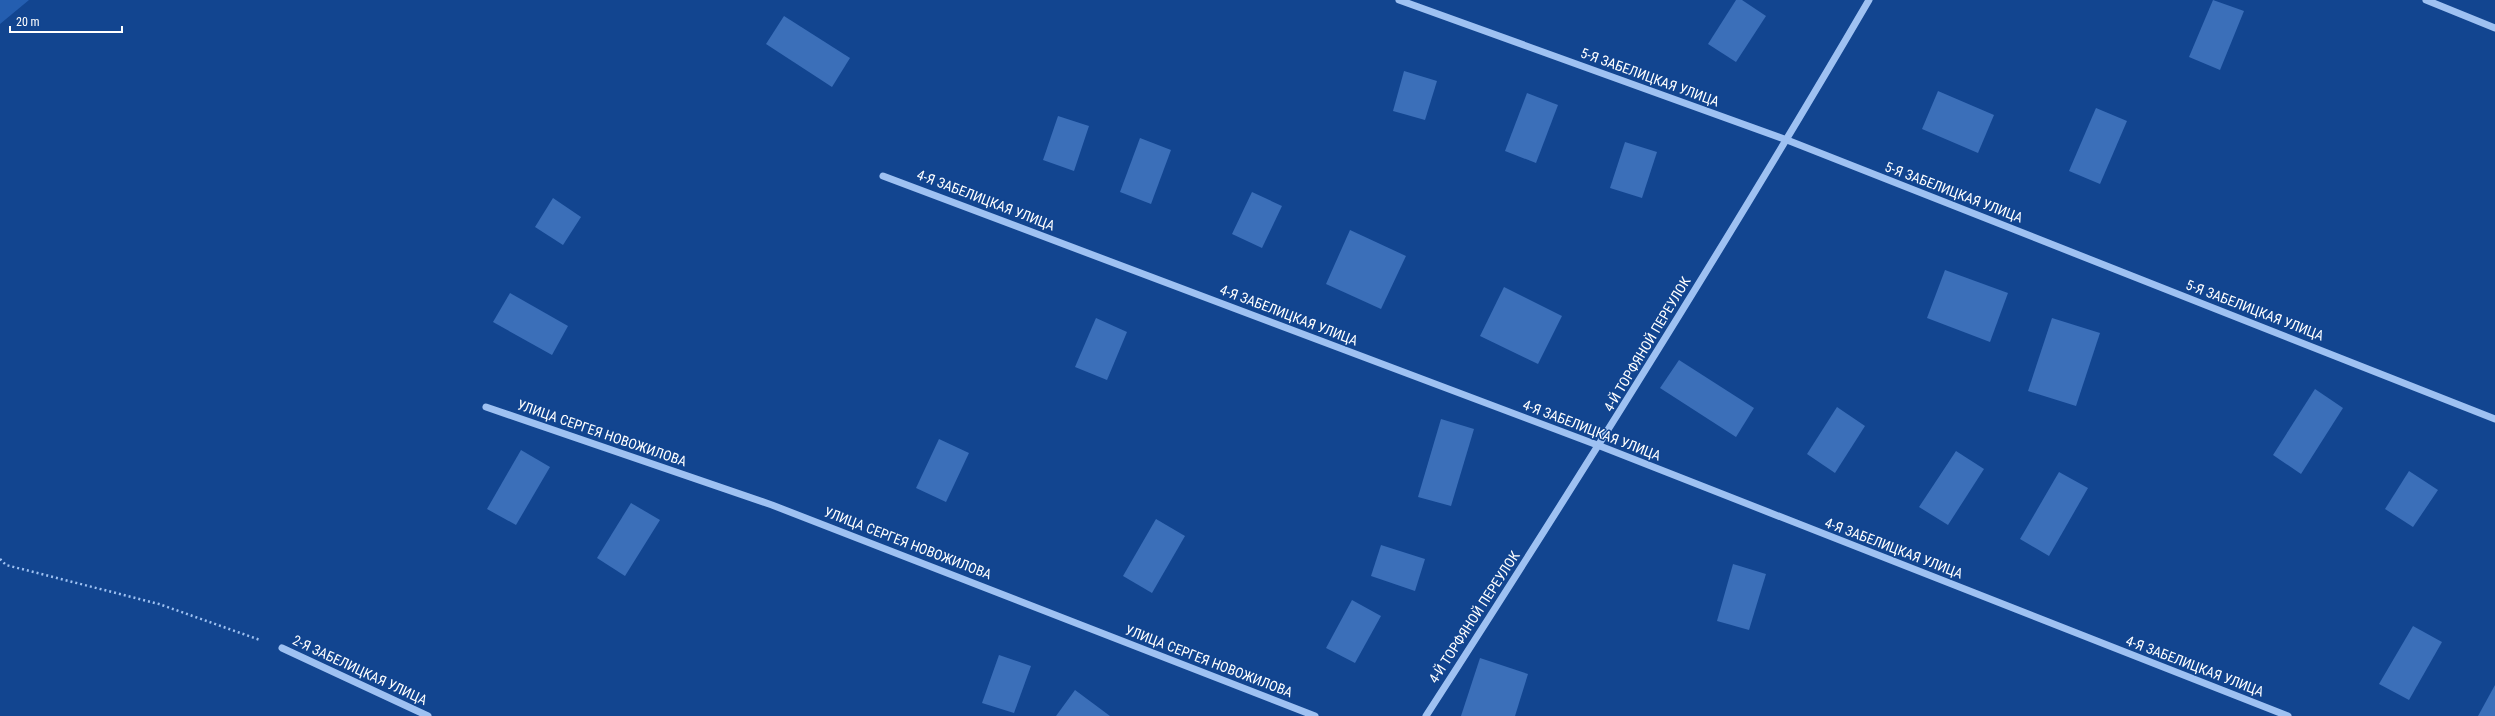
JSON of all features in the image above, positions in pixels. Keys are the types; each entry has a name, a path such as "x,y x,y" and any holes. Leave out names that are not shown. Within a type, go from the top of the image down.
{"street":[{"name":"5-Я ЗАБЕЛИЦКАЯ УЛИЦА","path":"1399,0 1787,140 2495,419"},
{"name":"4-Й ТОРФЯНОЙ ПЕРЕУЛОК","path":"1426,716 1600,446 1787,140 1869,0"},
{"path":"2426,0 2495,28"},
{"name":"4-Я ЗАБЕЛИЦКАЯ УЛИЦА","path":"883,176 1600,446 2288,716"},
{"name":"УЛИЦА СЕРГЕЯ НОВОЖИЛОВА","path":"486,407 772,505 1315,716"},
{"name":"2-Я ЗАБЕЛИЦКАЯ УЛИЦА","path":"282,648 428,716"}],"path":[{"path":"0,559 6,565 159,604 282,648"}],"shaded area":[{"path":"0,0 29,0 0,24"}],"building":[{"path":"1736,0 1742,0 1766,16 1736,62 1708,44"},
{"path":"2213,0 2244,11 2220,70 2189,57"},
{"path":"784,16 850,58 832,87 766,44"},
{"path":"1404,71 1437,81 1425,120 1393,111"},
{"path":"1938,91 1994,115 1978,153 1922,129"},
{"path":"1527,93 1558,105 1536,163 1505,151"},
{"path":"2096,108 2127,121 2100,184 2069,171"},
{"path":"1058,116 1089,126 1074,171 1043,160"},
{"path":"1140,138 1171,150 1151,204 1120,192"},
{"path":"1625,142 1657,152 1642,198 1610,188"},
{"path":"1252,192 1282,206 1262,248 1232,234"},
{"path":"553,198 581,217 563,245 535,227"},
{"path":"1350,230 1406,256 1381,309 1326,284"},
{"path":"1945,270 2008,293 1990,342 1927,318"},
{"path":"1504,287 1562,316 1538,364 1480,336"},
{"path":"510,293 568,326 552,355 493,322"},
{"path":"1096,318 1127,332 1107,380 1075,367"},
{"path":"2052,318 2100,333 2076,406 2028,391"},
{"path":"1679,360 1754,408 1736,437 1660,388"},
{"path":"2315,389 2343,408 2301,474 2273,455"},
{"path":"1837,407 1865,426 1835,473 1807,454"},
{"path":"1441,419 1474,429 1451,506 1418,497"},
{"path":"939,439 969,453 946,502 916,488"},
{"path":"521,450 550,467 516,525 487,509"},
{"path":"1956,451 1984,469 1948,525 1919,507"},
{"path":"2409,471 2438,490 2413,527 2385,509"},
{"path":"2059,472 2088,488 2049,556 2020,539"},
{"path":"631,503 660,520 625,576 597,558"},
{"path":"1156,519 1185,536 1152,593 1123,576"},
{"path":"1381,545 1425,559 1415,591 1371,576"},
{"path":"1733,564 1766,574 1749,630 1717,621"},
{"path":"1352,600 1381,616 1355,663 1326,648"},
{"path":"2413,626 2442,642 2409,700 2379,684"},
{"path":"999,655 1031,666 1014,713 982,703"},
{"path":"1480,658 1528,674 1515,716 1461,716"},
{"path":"2495,685 2495,716 2478,716"},
{"path":"1075,690 1110,716 1056,716"}]}
